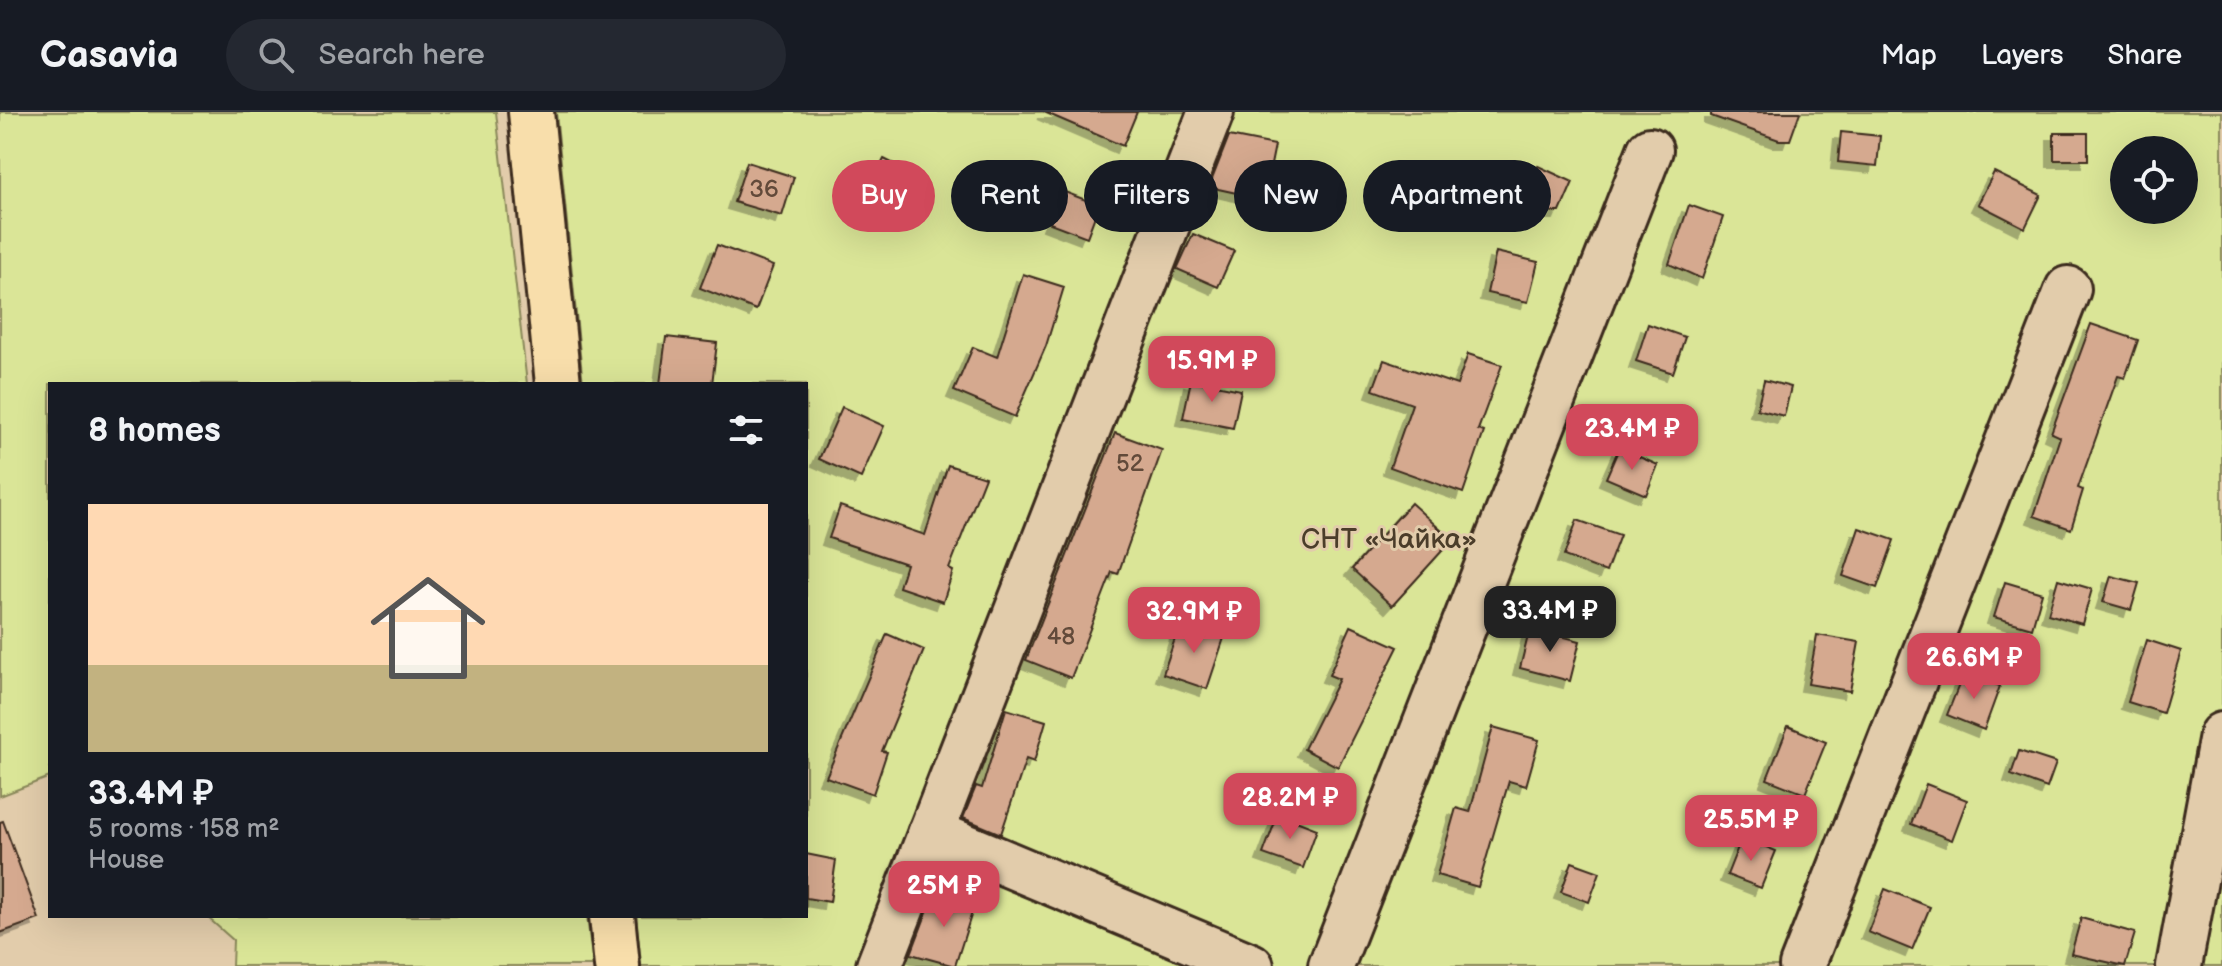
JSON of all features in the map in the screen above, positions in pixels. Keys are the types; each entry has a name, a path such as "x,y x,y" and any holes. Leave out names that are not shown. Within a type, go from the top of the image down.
{"main road":[{"path":"531,112 558,382"},
{"path":"612,918 617,966"}],"street":[{"path":"879,966 1211,112"},
{"path":"1331,966 1650,150"},
{"path":"1802,966 2068,289"},
{"path":"2179,966 2222,735"},
{"path":"931,832 1251,966"}],"green space":[{"path":"0,112 496,112 527,382 48,382 48,778 0,796"},
{"name":"СНТ «Чайка»","path":"556,112 2222,112 2222,966 641,966 636,918 808,918 808,382 583,382"},
{"path":"208,918 587,918 593,966 232,966 233,940"}],"building":[{"path":"1044,112 1137,112 1123,146"},
{"path":"1711,112 1800,112 1790,140 1779,140 1711,116"},
{"path":"1841,132 1880,136 1877,166 1838,162"},
{"path":"2054,133 2088,133 2088,160 2054,160"},
{"path":"1229,136 1275,145 1272,160 1234,160 1234,192 1218,189 1218,164"},
{"path":"747,162 794,177 782,216 734,202"},
{"path":"1551,172 1573,182 1560,212 1551,212"},
{"path":"1994,172 2041,195 2025,228 1978,204"},
{"path":"1068,193 1084,199 1084,232 1089,232 1087,237 1068,230"},
{"path":"1689,205 1723,217 1702,279 1669,264"},
{"path":"1193,234 1234,251 1218,287 1177,269"},
{"path":"717,245 773,266 756,310 700,288"},
{"path":"1496,252 1538,262 1528,302 1487,293"},
{"path":"1023,274 1064,287 1046,346 1015,417 954,391 973,347 997,357"},
{"path":"1648,324 1685,337 1673,373 1636,361"},
{"path":"2091,324 2138,340 2125,378 2118,376 2078,488 2083,490 2071,529 2034,516 2060,437 2051,433"},
{"path":"666,337 717,343 712,382 660,382"},
{"path":"1468,354 1502,365 1478,430 1484,432 1463,493 1390,467 1412,404 1373,390 1384,360 1457,385"},
{"path":"1191,380 1241,390 1233,428 1183,418"},
{"path":"1764,380 1791,387 1784,416 1757,409"},
{"path":"842,407 884,426 861,478 819,459"},
{"path":"1115,433 1162,450 1118,574 1112,572 1071,678 1026,660"},
{"path":"1619,448 1658,465 1646,495 1606,478"},
{"path":"948,465 985,477 949,569 953,571 943,602 899,587 906,564 829,538 840,506 925,535"},
{"path":"1411,503 1452,540 1392,606 1352,569"},
{"path":"1577,520 1620,535 1606,572 1564,556"},
{"path":"1859,528 1894,540 1877,588 1843,576"},
{"path":"2111,576 2139,583 2131,610 2103,602"},
{"path":"2058,579 2092,589 2082,624 2048,614"},
{"path":"2005,582 2042,593 2032,628 1994,617"},
{"path":"1181,621 1225,635 1207,689 1163,674"},
{"path":"1351,626 1398,647 1338,767 1304,749 1339,679 1329,675"},
{"path":"1530,628 1580,641 1570,681 1520,668"},
{"path":"887,634 924,650 882,751 887,752 873,794 826,777"},
{"path":"1817,635 1859,642 1850,691 1808,684"},
{"path":"2147,640 2181,651 2163,713 2128,702"},
{"path":"1964,672 2000,686 1984,730 1947,715"},
{"path":"1006,709 1046,721 1034,762 1026,759 1001,834 963,818 976,786 982,788"},
{"path":"1788,726 1826,742 1805,794 1767,779"},
{"path":"1493,727 1539,740 1526,786 1509,781 1478,887 1437,875 1456,808 1470,812"},
{"path":"2019,751 2056,763 2047,788 2011,775"},
{"path":"1926,784 1967,800 1952,840 1911,824"},
{"path":"1278,814 1317,829 1303,868 1263,854"},
{"path":"3,821 39,919 0,933 0,822"},
{"path":"1742,837 1776,851 1761,888 1727,875"},
{"path":"808,854 836,860 830,902 808,898"},
{"path":"1572,862 1600,872 1589,902 1561,892"},
{"path":"1885,889 1930,907 1912,950 1868,932"},
{"path":"935,891 975,903 955,966 911,954"},
{"path":"2081,918 2135,933 2125,966 2071,954"}]}
